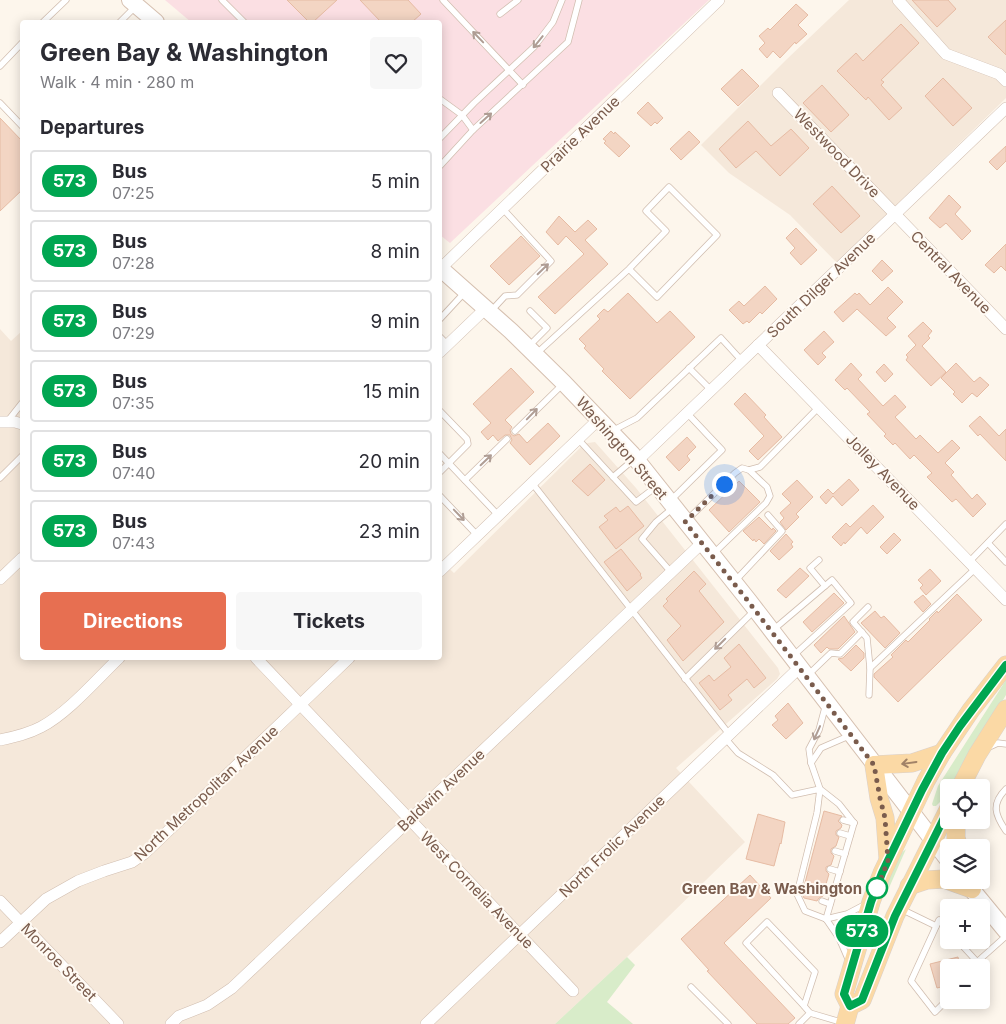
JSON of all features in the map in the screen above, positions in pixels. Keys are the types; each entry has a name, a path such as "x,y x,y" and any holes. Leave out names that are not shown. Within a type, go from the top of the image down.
{"main road":[{"path":"133,3 154,20"},
{"name":"Washington Street","path":"442,270 488,310 564,383 636,460 734,582 940,851"},
{"path":"846,1018 844,994 871,902 888,861 926,781 942,753 971,710 1006,665"},
{"path":"965,779 977,755 1006,709"},
{"path":"888,861 885,818 874,765 912,763 942,753"},
{"path":"846,1018 862,1000 899,908 940,825"},
{"path":"909,886 927,880 944,879 971,891 1006,931"}],"street":[{"name":"Prairie Avenue","path":"442,266 719,0"},
{"path":"898,0 946,54 999,74 1006,81"},
{"name":"Westwood Drive","path":"778,93 895,214"},
{"name":"South Dilger Avenue","path":"636,460 687,414 1006,108"},
{"name":"Central Avenue","path":"895,214 1006,329"},
{"path":"443,345 488,310"},
{"name":"Jolley Avenue","path":"758,345 1006,600"},
{"path":"442,569 598,420"},
{"path":"3,422 20,423"},
{"name":"Baldwin Avenue","path":"171,1024 179,1016 206,1005 232,988 671,572 707,549"},
{"path":"0,579 20,560"},
{"path":"0,740 13,738 41,727 55,718 118,660"},
{"name":"West Cornelia Avenue","path":"258,660 573,991"},
{"name":"North Metropolitan Avenue","path":"0,942 46,899 78,881 132,862 146,853 347,660"},
{"name":"North Frolic Avenue","path":"426,1024 799,667"},
{"name":"Monroe Street","path":"0,901 118,1024"}],"lane":[{"path":"45,20 66,0"},
{"path":"222,0 242,20"},
{"path":"443,0 524,85"},
{"path":"500,14 518,0"},
{"path":"442,136 534,46 553,22 562,0"},
{"path":"442,164 473,130 524,85 568,42 579,0"},
{"path":"121,20 133,3"},
{"path":"0,66 20,45"},
{"path":"442,100 462,115 473,130"},
{"path":"0,103 20,124"},
{"path":"531,351 629,269 666,231 646,211 669,188 717,235 657,297 629,269"},
{"path":"488,310 505,296 517,295 551,261 503,209"},
{"path":"442,317 466,290"},
{"path":"530,311 547,328 531,351"},
{"path":"610,432 637,418 720,338 742,360"},
{"path":"690,368 711,390"},
{"path":"516,431 564,383"},
{"path":"3,422 20,405"},
{"path":"749,470 760,467 819,407"},
{"path":"442,413 467,439 468,444 442,470"},
{"path":"671,572 642,539 722,450 687,414"},
{"path":"465,480 506,439"},
{"path":"578,439 636,502 657,486"},
{"path":"442,456 498,515"},
{"path":"0,478 20,458"},
{"path":"613,477 636,460"},
{"path":"685,522 742,468 749,470 767,487 770,496 766,503 707,549"},
{"path":"532,483 686,679 738,753 773,775 792,795 820,788"},
{"path":"442,498 477,535"},
{"path":"734,582 782,531 768,515"},
{"path":"870,668 973,564 988,542 1006,524"},
{"path":"988,542 1006,562"},
{"path":"818,560 810,568 825,586"},
{"path":"772,632 832,580 851,603 799,667"},
{"path":"868,607 853,622 867,638 870,695"},
{"path":"686,679 755,610"},
{"path":"799,667 831,653 840,654 862,632"},
{"path":"826,703 819,730 809,749 811,763 820,788 820,813 799,895 805,911 826,919 847,914 871,902"},
{"path":"811,763 822,748 851,735"},
{"path":"977,755 998,743 1006,744"},
{"path":"820,788 839,804 854,823"},
{"path":"1006,789 998,800 996,818 1006,831"},
{"path":"843,820 854,823"},
{"path":"852,966 839,938 826,919 854,823"},
{"path":"840,833 850,836"},
{"path":"835,851 845,854"},
{"path":"830,869 840,872"},
{"path":"825,888 834,890"},
{"path":"822,901 830,904"},
{"path":"899,908 936,926"},
{"path":"940,921 910,981 935,1012 940,1007"},
{"path":"804,1006 815,972 768,922 746,943 810,1013 846,1018"},
{"path":"984,959 1006,936"},
{"path":"965,949 973,959"},
{"path":"691,986 728,1024"},
{"path":"799,1024 810,1013"}],"shaded area":[{"path":"165,0 709,0 450,243 442,237 442,20 189,20"},
{"path":"849,0 1006,0 1006,98 837,263 790,215 729,173 701,145"},
{"path":"0,329 11,341 20,333 20,660 442,660 442,562 454,573 583,445 595,442 636,488 778,668 780,674 777,679 676,768 745,842 555,1024 0,1024"}],"green space":[{"path":"1006,680 1006,695 955,779 942,779"},
{"path":"940,783 940,802 933,806 932,804"},
{"path":"906,849 885,897 881,895 898,856"},
{"path":"627,957 635,965 607,1002 633,1024 555,1024"}],"building":[{"path":"287,0 337,0 315,20 307,20"},
{"path":"360,0 408,0 421,14 414,20 379,20"},
{"path":"912,0 948,0 956,9 937,27"},
{"path":"796,4 808,15 798,25 807,34 796,44 795,42 780,58 773,51 767,58 759,49 765,43 759,36 768,28 770,30"},
{"path":"1006,20 1006,55 988,37"},
{"path":"901,24 919,43 881,80 884,82 881,85 902,108 889,120 868,97 866,100 837,71 856,53 863,61"},
{"path":"742,69 759,86 738,106 721,89"},
{"path":"943,78 972,108 953,126 925,96"},
{"path":"822,85 849,115 831,132 803,103"},
{"path":"648,102 663,118 657,124 655,122 651,126 637,113"},
{"path":"0,118 20,139 20,192 0,211"},
{"path":"748,121 771,146 791,129 809,148 780,176 756,151 736,168 719,149"},
{"path":"611,131 614,134 615,132 630,146 619,157 604,143 606,141 603,139"},
{"path":"689,131 700,142 681,160 670,149"},
{"path":"1006,146 1006,161 997,170 989,162"},
{"path":"832,186 860,216 841,233 813,204"},
{"path":"949,195 961,207 955,214 971,231 962,240 946,223 940,228 929,218"},
{"path":"559,216 575,232 588,220 597,229 585,240 608,264 555,314 538,297 584,254 566,236 558,245 546,232"},
{"path":"796,228 817,250 801,265 790,253 795,248 786,238"},
{"path":"521,236 540,256 509,285 490,266"},
{"path":"1006,244 1006,271 1001,266 994,273 985,265"},
{"path":"882,260 893,271 882,281 872,271"},
{"path":"765,286 777,299 762,314 760,312 749,323 747,321 743,324 729,310 739,301 744,306"},
{"path":"888,287 903,302 887,318 896,327 886,336 857,309 843,322 834,312 855,293 857,295 859,293 870,305"},
{"path":"628,293 657,323 670,311 695,337 630,399 602,371 604,369 584,348 586,346 579,339 600,319 597,316 604,309 608,312"},
{"path":"923,322 932,331 928,336 930,338 922,346 946,372 931,386 906,360 908,357 906,355 916,345 908,336"},
{"path":"824,331 834,342 822,353 826,357 818,365 804,350"},
{"path":"851,363 862,375 858,379 883,406 895,395 906,407 895,417 916,439 920,435 938,453 952,440 960,448 945,463 954,472 951,475 972,499 977,494 986,504 973,517 956,499 952,502 927,477 932,473 914,455 910,459 895,443 893,445 884,436 886,434 867,414 870,412 847,388 845,390 835,380"},
{"path":"956,363 974,382 980,377 989,385 977,397 972,393 962,403 953,394 955,392 941,378"},
{"path":"884,364 893,374 885,382 876,372"},
{"path":"511,368 534,392 505,420 512,427 510,430 511,434 514,436 519,434 527,443 548,423 560,436 530,465 510,443 512,440 510,435 505,435 498,441 493,435 488,440 481,432 491,423 473,404"},
{"path":"745,393 766,415 764,417 782,437 758,460 749,451 764,436 734,404"},
{"path":"980,416 999,436 1006,429 1006,461 980,434 978,436 969,426"},
{"path":"687,437 696,447 687,456 690,460 679,471 666,457"},
{"path":"590,464 605,480 588,496 572,481"},
{"path":"849,479 859,490 842,506 833,496 826,504 820,497 828,489 833,494"},
{"path":"797,480 813,497 796,514 799,517 786,530 780,522 784,518 780,513 791,503 782,494"},
{"path":"739,481 760,502 729,532 709,510"},
{"path":"873,505 884,517 867,534 861,527 841,546 832,537 846,523 850,527"},
{"path":"628,506 644,526 616,549 599,527 608,520 604,516 616,507 620,512"},
{"path":"759,517 772,530 773,528 776,531 764,544 759,539 756,542 754,539 753,541 743,531"},
{"path":"894,533 901,540 887,554 880,547"},
{"path":"786,534 793,542 791,544 793,547 779,560 770,551"},
{"path":"621,549 641,574 642,578 627,591 604,562"},
{"path":"800,568 809,576 786,598 777,590"},
{"path":"930,569 941,581 926,595 920,588 923,585 918,580"},
{"path":"694,571 706,584 699,591 724,622 683,661 667,640 681,626 663,606 668,601 666,599"},
{"path":"834,593 844,603 812,632 803,622"},
{"path":"957,594 982,620 898,702 874,677 874,674 893,657 891,655 906,640 908,642 937,611 938,613"},
{"path":"923,595 931,604 923,612 914,602"},
{"path":"875,611 881,618 884,616 900,633 885,648 861,623"},
{"path":"844,616 855,632 838,649 829,649 827,647 821,653 814,645"},
{"path":"739,644 766,678 754,688 747,679 728,695 732,700 720,710 699,683 709,675 714,681 731,667 724,658"},
{"path":"856,645 864,653 864,658 851,671 838,659 843,658"},
{"path":"788,703 803,723 786,739 772,725 778,720 775,716"},
{"path":"824,811 842,816 838,821 842,825 836,831 836,835 839,837 836,846 831,849 831,853 834,856 831,865 826,867 826,871 829,874 826,884 823,884 821,887 824,893 817,901 804,898 802,894"},
{"path":"758,814 785,822 774,866 746,859"},
{"path":"750,875 771,898 724,943 795,1018 788,1024 757,1024 707,971 709,970 681,939"},
{"path":"940,962 940,987 937,988 930,964"}],"bus line":[{"name":"573","path":"940,825 895,916 862,1000 850,1006 844,994 862,929 882,873 926,781 942,753 971,710 1006,665"}],"place":[{"name":"Green Bay & Washington","path":"877,888"}],"route":[{"path":"724,484 685,522 874,765 885,818 888,861 877,888"}]}
